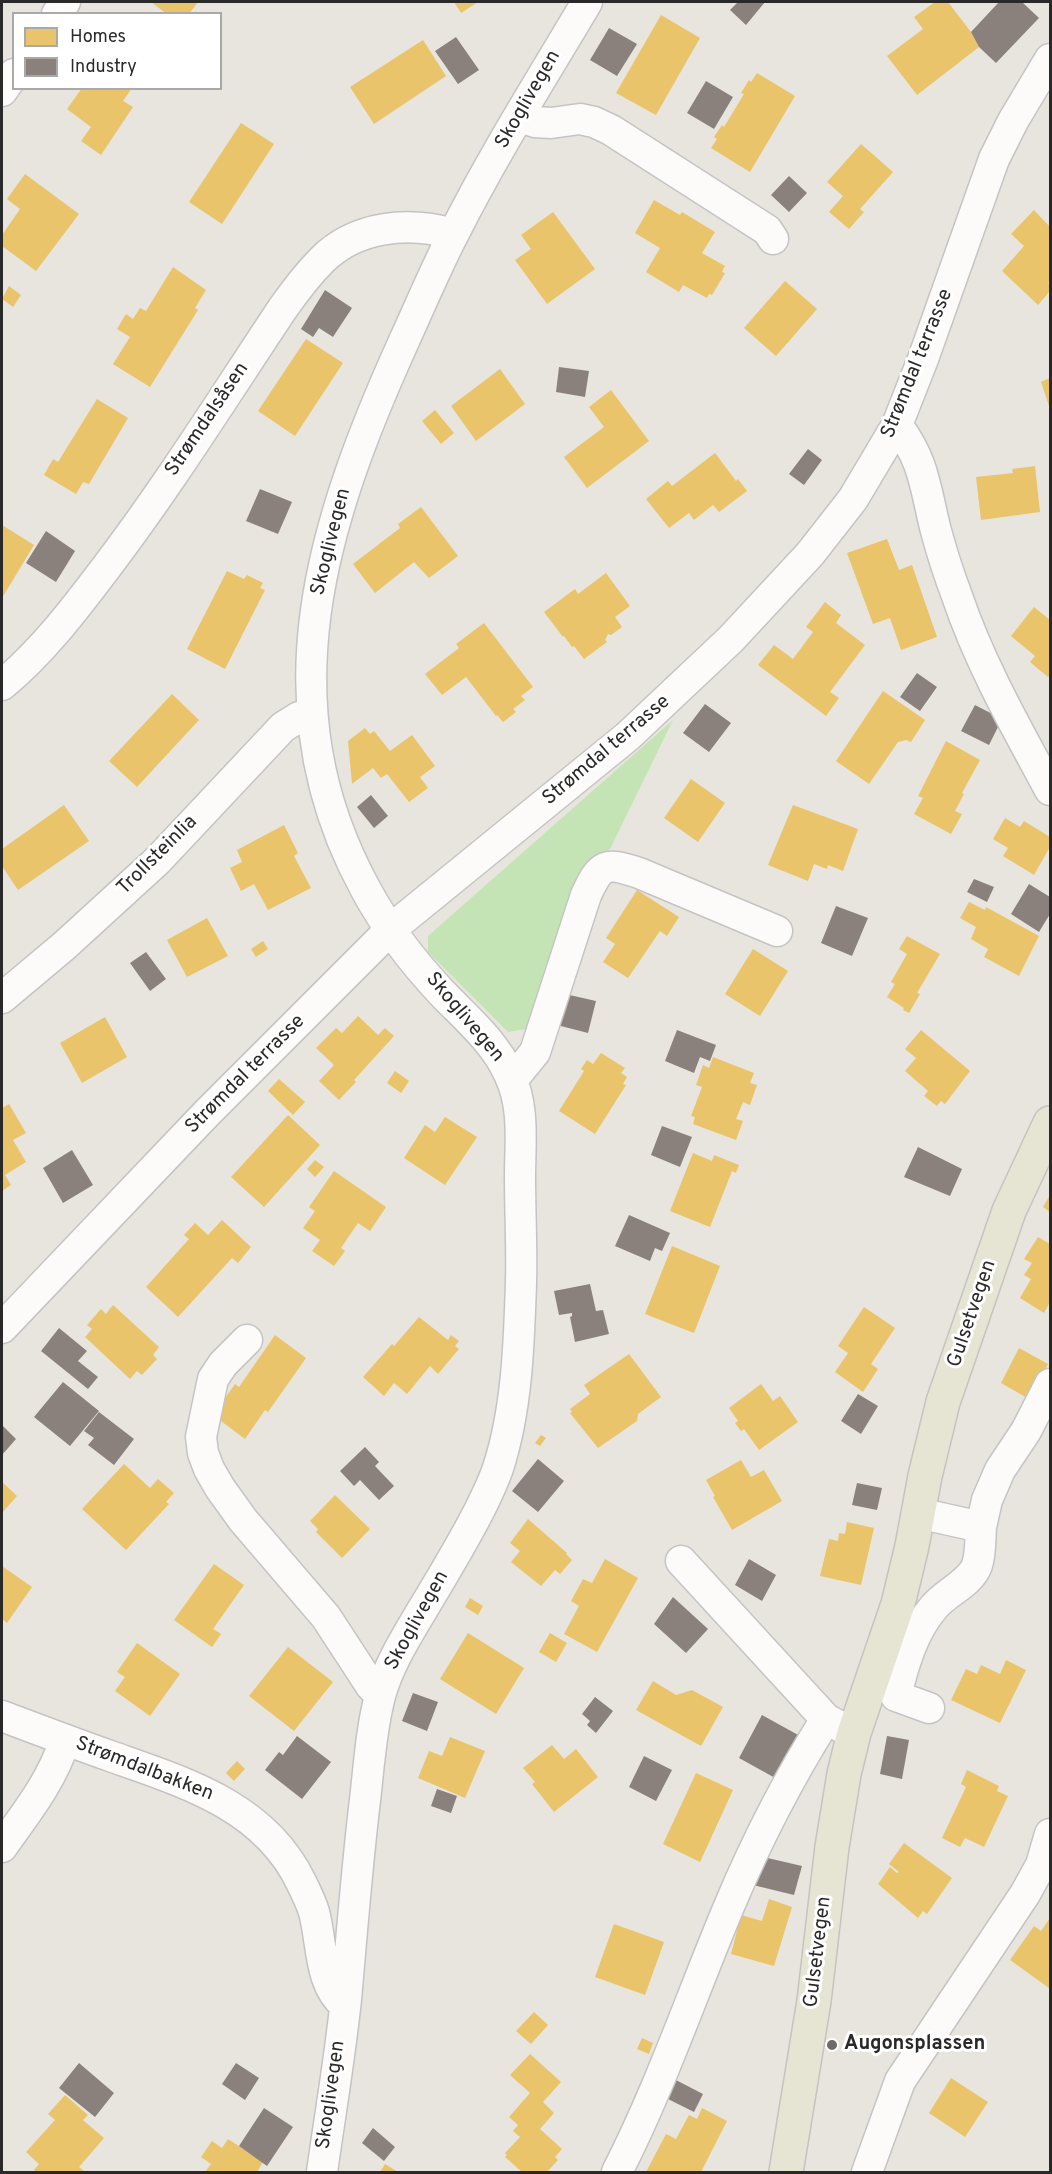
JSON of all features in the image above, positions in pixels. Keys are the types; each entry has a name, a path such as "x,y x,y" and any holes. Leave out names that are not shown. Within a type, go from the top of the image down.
{"main road":[{"name":"Gulsetvegen","path":"786,2172 814,2001 834,1827 844,1774 840,1726 898,1604 932,1443 943,1402 1009,1211 1050,1123"}],"street":[{"name":"Skoglivegen","path":"322,2172 345,2005 354,1895 372,1734 380,1695 392,1663 481,1507 498,1470 508,1428 515,1380 521,1281 521,1134 519,1103 513,1079 495,1050 437,988 391,929 368,895 346,852 332,815 321,770 312,713 312,640 321,580 334,523 351,466 372,412 453,234 587,2"},
{"name":"Strømdal terrasse","path":"2,1328 207,1113 391,929 628,736 723,646 810,554 853,499 897,425 923,359 994,159 1013,121 1050,59"},
{"path":"2,90 12,77"},
{"path":"519,117 535,122 551,123 580,119 594,122 611,130 767,230 773,239"},
{"name":"Strømdalsåsen","path":"2,685 66,620 122,547 283,308 323,259 346,242 384,229 434,228 453,234"},
{"path":"897,425 911,443 921,466 943,553 957,597 979,652 1015,726 1050,790"},
{"name":"Trollsteinlia","path":"2,998 64,946 157,861 283,728 299,717 312,713"},
{"name":"Skoglivegen","path":"513,1079 536,1052 586,895 601,869 616,866 639,873 777,931"},
{"path":"247,1340 223,1364 213,1379 201,1437 203,1453 220,1488 243,1520 326,1617 371,1686 380,1695"},
{"path":"929,1708 896,1696 902,1670 921,1626 934,1606 971,1576 977,1564 987,1500 1000,1470 1026,1431 1050,1384"},
{"path":"918,1513 981,1527"},
{"path":"617,2172 668,2061 730,1904 767,1825 840,1726 681,1561"},
{"name":"Strømdalbakken","path":"2,1716 189,1784 246,1815 268,1834 286,1856 301,1881 314,1911 328,1978 337,1999 345,2005"},
{"path":"2,1847 45,1786 65,1740"},
{"path":"867,2172 900,2081 1025,1894 1041,1865 1050,1834"}],"green space":[{"path":"673,720 610,849 581,871 548,980 526,1029 508,1032 428,952 428,936"}],"building: Homes":[{"path":"151,2 198,2 190,12 164,12"},
{"path":"454,2 478,2 461,13"},
{"path":"935,2 948,2 971,32 979,47 917,95 887,56 923,29 914,17"},
{"path":"661,15 700,38 656,115 616,93"},
{"path":"423,40 446,76 374,124 350,87"},
{"path":"757,73 795,96 750,172 711,148 717,139 714,137 722,125 724,127 744,94 741,93 749,80 751,82"},
{"path":"81,90 131,90 123,101 133,107 101,155 81,141 91,127 67,109"},
{"path":"241,123 274,144 222,224 189,202"},
{"path":"861,144 893,172 860,209 864,212 849,229 829,212 843,196 827,182"},
{"path":"25,174 79,214 36,271 2,246 2,235 20,209 7,199"},
{"path":"654,200 680,215 682,212 715,232 702,253 725,266 722,272 725,273 712,295 709,294 707,298 683,285 679,292 646,272 660,248 635,233"},
{"path":"1034,210 1050,227 1050,280 1048,283 1050,291 1038,305 1002,271 1024,246 1011,234"},
{"path":"553,212 595,269 547,304 515,260 531,249 521,235"},
{"path":"173,267 206,290 195,308 198,310 150,387 113,364 130,337 117,329 126,314 133,319 140,308 146,311"},
{"path":"785,281 817,309 776,356 744,328"},
{"path":"9,286 21,295 13,307 2,299"},
{"path":"306,339 343,363 295,436 258,411"},
{"path":"500,369 525,404 476,441 451,406"},
{"path":"1050,378 1050,409 1041,382"},
{"path":"611,390 649,441 587,488 564,457 604,427 589,407"},
{"path":"97,399 128,418 89,484 83,482 76,494 44,475 53,459 58,462"},
{"path":"435,410 454,433 441,444 422,421"},
{"path":"715,453 736,481 738,479 747,491 719,512 713,505 694,520 689,513 669,528 646,499 668,481 672,486"},
{"path":"1035,466 1040,512 981,520 976,477 1013,473 1012,469"},
{"path":"421,507 458,556 429,578 414,562 375,593 353,564 400,528 398,524"},
{"path":"2,525 34,545 2,598"},
{"path":"887,539 899,570 912,565 937,637 901,650 890,618 873,624 847,553"},
{"path":"227,571 244,579 247,575 263,583 260,588 265,590 225,669 187,649"},
{"path":"606,573 630,606 615,617 622,627 611,635 608,634 605,640 607,642 584,659 544,612 575,589 578,594"},
{"path":"825,602 841,615 836,623 865,645 830,692 839,698 826,716 758,665 774,645 793,659 813,632 806,627"},
{"path":"1034,607 1050,620 1050,675 1048,677 1030,662 1035,656 1011,636"},
{"path":"484,623 533,687 521,696 525,700 513,709 516,712 503,722 466,677 442,695 425,674 459,648 456,644"},
{"path":"883,691 925,720 911,742 906,740 898,742 869,784 836,761"},
{"path":"172,694 199,720 137,787 109,761"},
{"path":"365,728 370,734 374,731 390,751 412,735 435,766 420,777 428,788 409,802 387,774 381,778 373,768 352,784 348,741"},
{"path":"946,741 980,760 962,793 964,794 955,811 962,814 951,834 914,814 923,798 918,796"},
{"path":"691,779 725,803 698,842 664,818"},
{"path":"64,805 89,841 18,890 2,866 2,849"},
{"path":"793,805 858,829 843,871 828,865 827,869 814,864 808,881 768,865"},
{"path":"1005,818 1020,827 1024,821 1050,837 1050,847 1034,875 1003,856 1008,848 993,839"},
{"path":"284,825 298,853 294,856 311,888 268,910 254,884 241,891 230,868 242,862 237,850"},
{"path":"637,890 679,917 667,936 660,931 628,978 603,962 615,944 606,938"},
{"path":"969,902 985,910 986,907 1039,936 1019,976 984,957 988,949 971,939 976,927 960,918"},
{"path":"207,918 228,956 187,977 167,940"},
{"path":"907,936 940,954 917,993 920,994 909,1013 887,997 895,984 891,982 907,954 899,949"},
{"path":"263,941 268,949 256,957 251,949"},
{"path":"753,949 788,971 760,1016 725,994"},
{"path":"358,1016 378,1035 385,1028 394,1036 339,1100 319,1081 334,1065 316,1048 336,1028 342,1033"},
{"path":"105,1017 127,1057 82,1083 60,1043"},
{"path":"921,1030 970,1071 945,1104 941,1101 937,1106 924,1096 928,1091 905,1071 916,1058 905,1049"},
{"path":"601,1053 625,1068 621,1073 627,1077 623,1084 626,1085 595,1134 559,1111 584,1071 581,1069 587,1060 593,1064"},
{"path":"713,1057 754,1073 750,1083 757,1085 750,1105 743,1102 736,1119 743,1121 736,1140 693,1124 695,1117 691,1116 702,1087 696,1085 703,1065 709,1068"},
{"path":"395,1071 409,1081 401,1093 387,1083"},
{"path":"279,1079 305,1102 293,1115 268,1091"},
{"path":"9,1104 26,1133 13,1140 26,1162 5,1175 11,1185 2,1191 2,1108"},
{"path":"288,1115 320,1145 264,1207 231,1177"},
{"path":"445,1117 477,1137 445,1185 404,1158 425,1125 435,1132"},
{"path":"693,1153 712,1161 714,1155 739,1165 736,1173 732,1171 710,1227 670,1211"},
{"path":"315,1160 324,1167 315,1177 307,1169"},
{"path":"334,1171 386,1207 370,1231 358,1223 341,1248 345,1251 334,1266 312,1251 320,1240 303,1228 315,1211 309,1207"},
{"path":"1050,1195 1050,1212 1043,1207"},
{"path":"222,1220 251,1247 238,1263 232,1258 178,1317 146,1287 189,1239 184,1235 195,1223 208,1235"},
{"path":"1038,1237 1050,1244 1050,1302 1044,1313 1020,1298 1031,1279 1024,1275 1032,1263 1024,1259"},
{"path":"672,1246 720,1266 694,1333 645,1314"},
{"path":"113,1305 159,1347 153,1355 157,1359 142,1375 137,1371 130,1379 85,1337 92,1329 87,1325 101,1309 106,1314"},
{"path":"864,1307 895,1328 871,1364 878,1369 863,1392 835,1372 848,1353 838,1346"},
{"path":"419,1317 448,1340 451,1335 459,1341 455,1346 459,1349 438,1374 430,1366 407,1394 394,1383 384,1396 363,1377"},
{"path":"275,1335 306,1358 268,1412 265,1410 245,1439 213,1415 235,1384 239,1387"},
{"path":"1019,1348 1048,1364 1029,1399 1001,1383"},
{"path":"629,1354 661,1397 638,1414 637,1421 598,1448 570,1413 572,1412 570,1409 590,1394 584,1385"},
{"path":"761,1384 773,1401 780,1396 798,1422 759,1450 744,1429 741,1431 735,1423 738,1421 729,1408"},
{"path":"541,1435 546,1438 540,1446 535,1443"},
{"path":"741,1460 751,1477 764,1470 782,1501 732,1530 706,1480"},
{"path":"124,1464 150,1488 158,1479 174,1493 166,1502 169,1504 126,1550 82,1509"},
{"path":"2,1482 17,1496 2,1513"},
{"path":"335,1495 370,1529 342,1558 316,1532 318,1529 310,1521"},
{"path":"528,1519 572,1560 560,1574 555,1570 541,1586 511,1562 520,1551 510,1543"},
{"path":"847,1522 874,1528 861,1585 820,1576 829,1539 838,1541 839,1533 845,1534"},
{"path":"605,1559 638,1578 597,1652 564,1634 579,1606 571,1601 583,1579 592,1583"},
{"path":"214,1564 244,1585 213,1629 221,1634 212,1647 174,1620"},
{"path":"2,1566 32,1587 7,1623 2,1619"},
{"path":"470,1598 483,1606 478,1615 465,1607"},
{"path":"468,1633 524,1668 496,1714 440,1679"},
{"path":"550,1633 567,1643 556,1662 539,1652"},
{"path":"137,1643 180,1674 150,1716 115,1691 125,1677 117,1672"},
{"path":"288,1647 333,1682 294,1731 249,1696"},
{"path":"1006,1660 1026,1670 1000,1723 951,1700 966,1669 977,1674 981,1665 1000,1674"},
{"path":"653,1681 676,1695 692,1690 723,1707 701,1746 636,1710"},
{"path":"450,1737 485,1751 465,1798 418,1778 429,1751 442,1756"},
{"path":"552,1745 564,1759 576,1749 598,1777 554,1812 532,1784 535,1782 523,1768"},
{"path":"237,1761 245,1769 234,1781 226,1773"},
{"path":"967,1770 999,1786 997,1791 1008,1796 984,1847 965,1838 960,1847 942,1838 966,1787 961,1784"},
{"path":"696,1773 733,1790 700,1862 663,1844"},
{"path":"904,1843 952,1878 927,1914 923,1911 918,1918 878,1884 890,1867 897,1873 899,1872 889,1864"},
{"path":"769,1899 792,1907 774,1966 731,1954 741,1915 762,1921"},
{"path":"1050,1918 1049,1988 1010,1960 1034,1926 1041,1931"},
{"path":"614,1924 664,1942 645,1995 595,1977"},
{"path":"534,2012 548,2025 531,2044 516,2031"},
{"path":"642,2038 653,2043 649,2054 637,2049"},
{"path":"530,2054 561,2082 543,2102 554,2113 540,2129 562,2149 555,2157 558,2160 547,2172 522,2172 505,2157 507,2155 505,2153 520,2137 513,2131 518,2125 509,2117 530,2093 510,2075"},
{"path":"951,2078 988,2102 965,2137 929,2113"},
{"path":"65,2095 88,2115 83,2120 104,2138 79,2167 83,2172 37,2172 34,2170 39,2164 26,2152 55,2120 48,2114"},
{"path":"702,2108 727,2121 701,2172 646,2172 666,2134 676,2139 689,2115 697,2119"},
{"path":"228,2139 263,2162 257,2172 205,2172 211,2164 201,2157 212,2141 222,2148"},
{"path":"385,2164 398,2172 380,2172"}],"building: Industry":[{"path":"738,2 765,2 746,25 730,10"},
{"path":"999,2 1022,2 1039,18 996,63 979,47 971,32"},
{"path":"609,28 637,44 617,76 590,60"},
{"path":"456,37 479,70 458,84 435,51"},
{"path":"706,81 733,97 714,129 687,113"},
{"path":"789,176 807,193 789,212 771,195"},
{"path":"325,290 352,308 333,337 319,328 313,337 301,329"},
{"path":"559,367 589,371 585,397 556,392"},
{"path":"808,449 822,460 804,485 789,474"},
{"path":"260,489 292,502 278,534 246,521"},
{"path":"46,531 75,551 56,582 26,563"},
{"path":"917,673 937,687 920,711 900,697"},
{"path":"705,704 731,723 709,752 683,733"},
{"path":"975,705 1002,719 989,745 961,731"},
{"path":"371,795 388,816 374,828 357,807"},
{"path":"974,879 994,887 987,902 967,892"},
{"path":"1029,884 1050,897 1050,914 1039,932 1011,914"},
{"path":"836,906 868,918 852,956 821,943"},
{"path":"146,952 166,979 150,991 130,963"},
{"path":"565,994 596,1001 588,1033 557,1025"},
{"path":"677,1030 716,1045 710,1061 700,1057 694,1073 665,1061"},
{"path":"662,1126 692,1137 680,1167 651,1155"},
{"path":"918,1147 962,1169 950,1196 904,1177"},
{"path":"72,1150 93,1185 63,1203 43,1168"},
{"path":"629,1215 670,1233 662,1251 655,1248 650,1261 615,1246"},
{"path":"590,1284 596,1311 603,1310 609,1334 575,1342 570,1317 572,1313 559,1315 554,1291"},
{"path":"59,1328 87,1351 78,1361 98,1377 88,1389 41,1351"},
{"path":"63,1382 99,1411 70,1446 34,1417"},
{"path":"858,1394 878,1406 861,1434 841,1421"},
{"path":"99,1412 134,1439 114,1465 88,1445 94,1438 84,1431"},
{"path":"2,1425 16,1439 2,1455"},
{"path":"365,1447 379,1462 375,1466 394,1486 379,1500 360,1480 354,1486 340,1471"},
{"path":"538,1459 564,1481 538,1512 512,1491"},
{"path":"857,1483 882,1488 877,1510 852,1505"},
{"path":"749,1559 776,1575 762,1601 735,1585"},
{"path":"673,1597 708,1629 686,1653 654,1624"},
{"path":"413,1693 438,1702 427,1731 402,1721"},
{"path":"595,1697 613,1711 596,1733 587,1725 590,1721 582,1714"},
{"path":"762,1715 800,1736 777,1779 739,1758"},
{"path":"297,1736 331,1762 302,1799 265,1770 279,1752 283,1755"},
{"path":"887,1736 909,1740 902,1779 880,1774"},
{"path":"644,1756 672,1770 656,1801 629,1787"},
{"path":"437,1789 457,1796 451,1813 431,1806"},
{"path":"759,1856 802,1866 794,1895 753,1885"},
{"path":"79,2063 114,2093 95,2117 59,2088"},
{"path":"236,2063 259,2078 245,2100 222,2084"},
{"path":"674,2079 703,2094 694,2112 664,2097"},
{"path":"264,2108 293,2127 267,2166 239,2146"},
{"path":"373,2128 395,2147 384,2161 362,2143"}],"place":[{"name":"Augonsplassen","path":"832,2045"}]}
